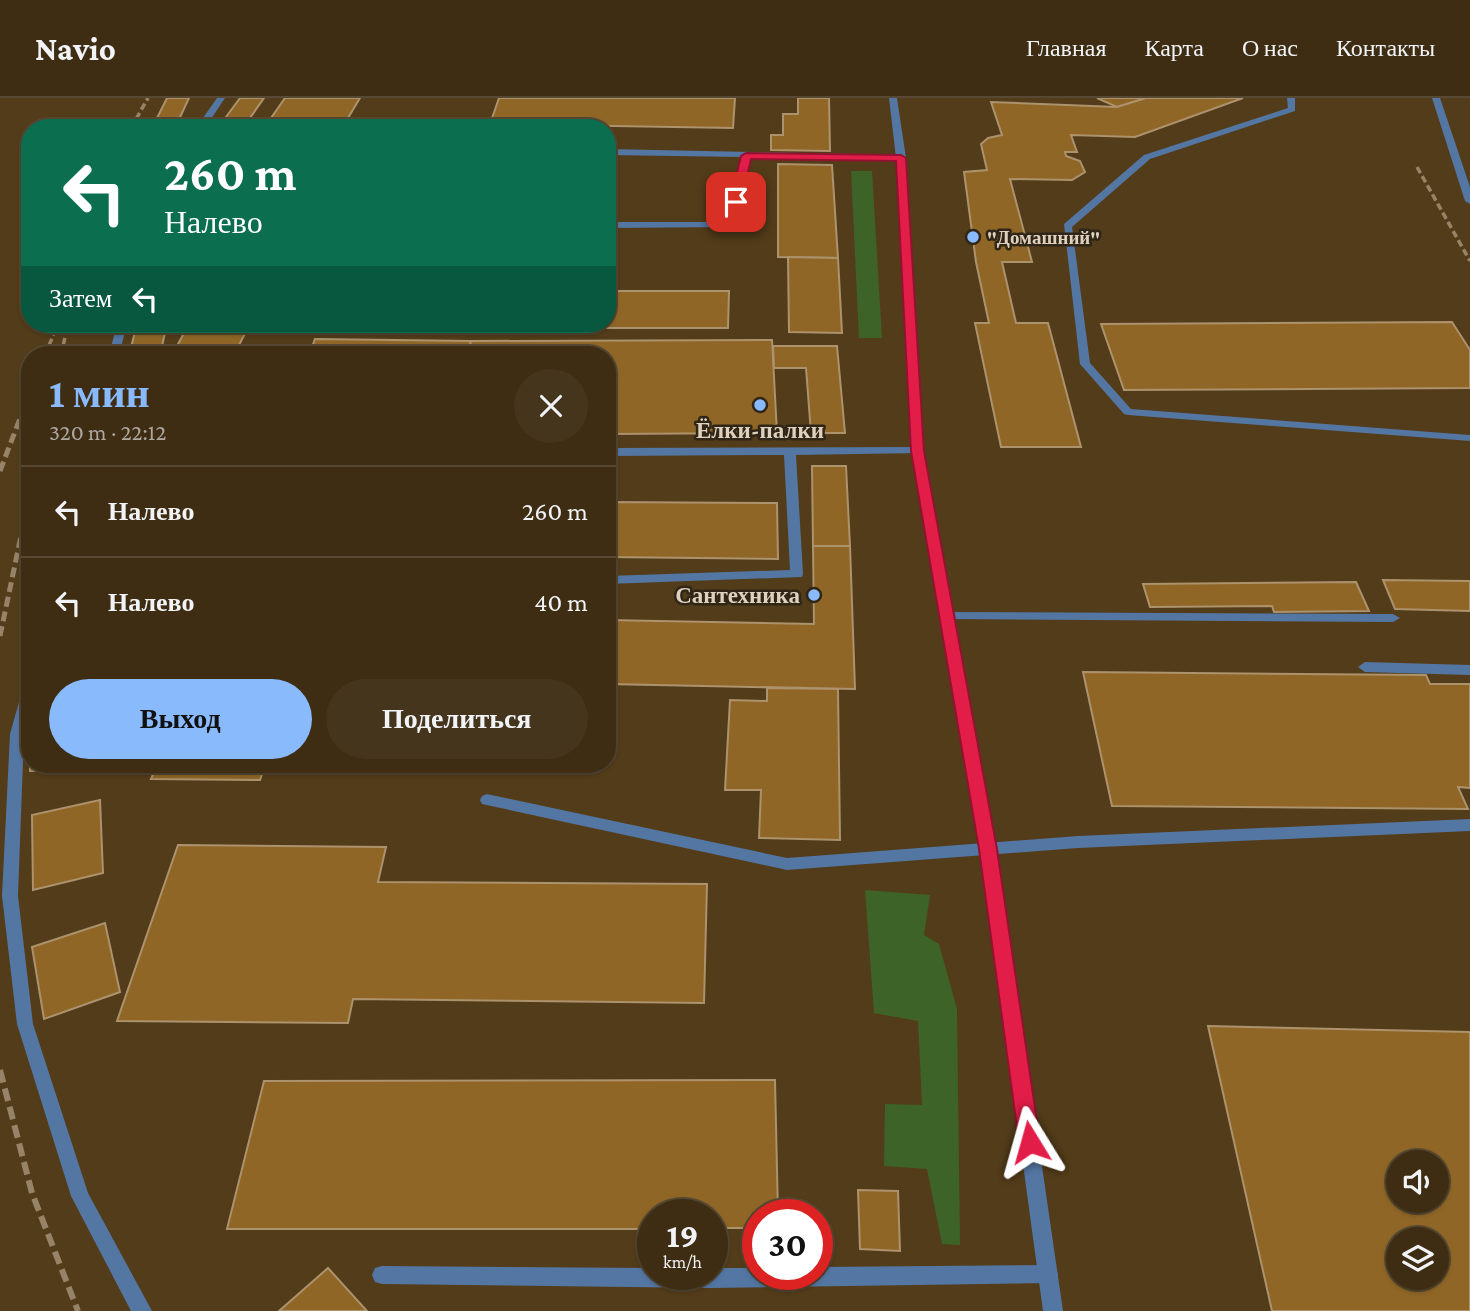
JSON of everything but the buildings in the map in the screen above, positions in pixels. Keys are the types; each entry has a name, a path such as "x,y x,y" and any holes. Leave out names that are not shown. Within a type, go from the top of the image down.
{"street":[{"path":"206,119 220,98"},
{"path":"893,98 901,158 917,451 988,849 1054,1311"},
{"path":"1291,98 1292,109 1147,157 1067,226 1085,364 1128,412 1470,438"},
{"path":"1436,98 1470,201"},
{"path":"616,152 901,158"},
{"path":"616,225 730,225 746,156"},
{"path":"616,580 797,574 790,451"},
{"path":"616,452 917,451"},
{"path":"946,616 1393,618"},
{"path":"1365,667 1470,670"},
{"path":"21,720 17,734 10,896 24,1024 80,1196 142,1311"},
{"path":"487,800 787,864 1091,841 1470,825"},
{"path":"382,1275 724,1278 1048,1274"}],"green space":[{"path":"851,171 872,171 882,338 859,338"},
{"path":"865,890 930,895 924,935 939,944 957,1009 960,1245 942,1244 927,1169 884,1166 885,1104 922,1105 918,1021 874,1013"}],"railway":[{"path":"136,119 148,98"},
{"path":"1417,167 1470,261"},
{"path":"49,346 54,333"},
{"path":"63,346 66,333"},
{"path":"0,471 21,416"},
{"path":"0,636 21,536"},
{"path":"0,1070 32,1193 78,1311"}],"place":[{"name":"\"Домашний\"","path":"973,237"},
{"name":"Ёлки-палки","path":"760,405"},
{"name":"Сантехника","path":"814,595"}],"route":[{"path":"736,202 746,156 901,158 917,451 988,849 1030,1142"}]}
